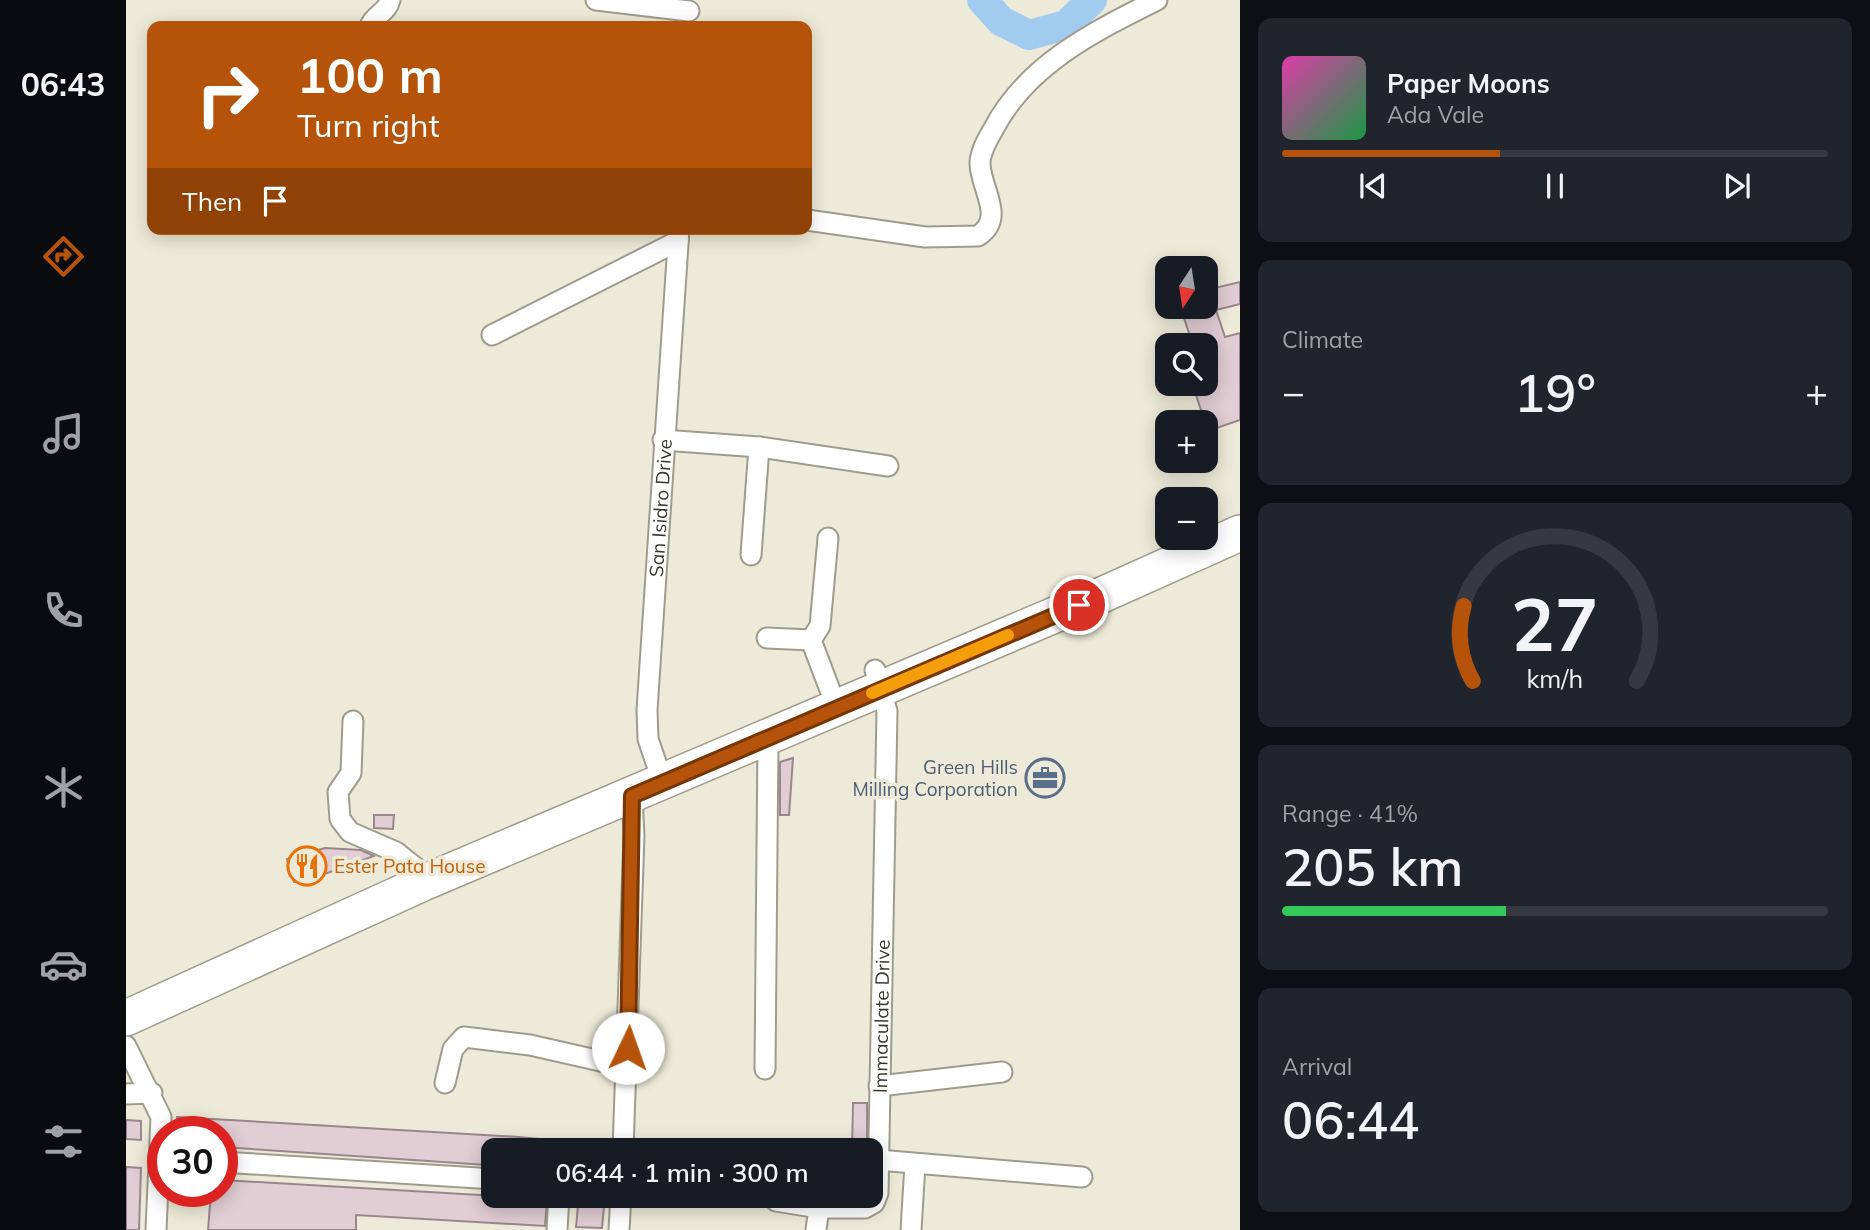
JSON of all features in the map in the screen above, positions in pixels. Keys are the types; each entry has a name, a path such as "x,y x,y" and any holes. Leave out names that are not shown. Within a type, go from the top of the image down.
{"highway":[{"path":"1218,522 1240,512"},
{"path":"951,647 1240,533"},
{"path":"126,1018 416,867 768,738 879,679 1155,549"},
{"path":"126,997 423,883 644,782 830,690 879,679"}],"street":[{"path":"372,21 388,8 390,0"},
{"path":"596,0 689,13"},
{"path":"812,220 925,237 978,236 991,224 992,214 980,166 981,155 1003,110 1049,62 1157,0"},
{"path":"492,335 678,235"},
{"name":"San Isidro Drive","path":"624,1138 634,836 644,782 648,739 647,710 663,440 678,235"},
{"path":"663,440 759,447 888,466"},
{"path":"751,555 759,447"},
{"path":"811,640 820,626 828,538"},
{"path":"767,638 811,640"},
{"path":"811,640 830,690"},
{"name":"Immaculate Drive","path":"878,1138 887,737 879,679"},
{"path":"353,721 351,773 338,792 340,819 350,832 388,848 416,867"},
{"path":"765,1069 768,738"},
{"path":"445,1083 453,1049 464,1037 530,1045 627,1068"},
{"path":"126,1046 162,1116"},
{"path":"879,1086 1002,1072"},
{"path":"126,1094 152,1093"},
{"path":"883,1161 1082,1177"},
{"path":"238,1163 481,1178"},
{"path":"911,1230 915,1164"},
{"path":"156,1230 158,1207"},
{"path":"557,1230 558,1208"},
{"path":"619,1230 620,1208"},
{"path":"816,1230 820,1208"}],"building":[{"path":"1240,282 1240,304 1218,310 1218,287"},
{"path":"1218,316 1225,337 1240,333 1240,420 1218,428 1218,410 1201,410 1196,396 1218,396 1218,333 1189,333 1184,319 1218,319"},
{"path":"793,758 789,815 780,815 780,762"},
{"path":"374,815 394,815 393,829 374,828"},
{"path":"325,848 361,850 374,856 319,876 317,880 294,882 287,859"},
{"path":"853,1103 867,1103 867,1138 852,1138"},
{"path":"126,1120 141,1121 141,1140 126,1139"},
{"path":"238,1121 529,1138 481,1138 481,1165 238,1148"},
{"path":"126,1167 141,1168 139,1230 126,1230"},
{"path":"238,1181 481,1195 481,1208 546,1208 545,1226 356,1215 356,1230 208,1230 210,1207 238,1207"},
{"path":"578,1208 604,1208 602,1228 576,1227"}],"waterway":[{"path":"982,0 1001,21 1029,35 1066,25 1092,0"}],"slow traffic":[{"path":"872,693 1008,635"}],"place":[{"name":"Green Hills Milling Corporation","path":"1045,778"},
{"name":"Ester Pata House","path":"307,866"}],"route":[{"path":"628,1048 634,836 632,796 1079,605"}]}
